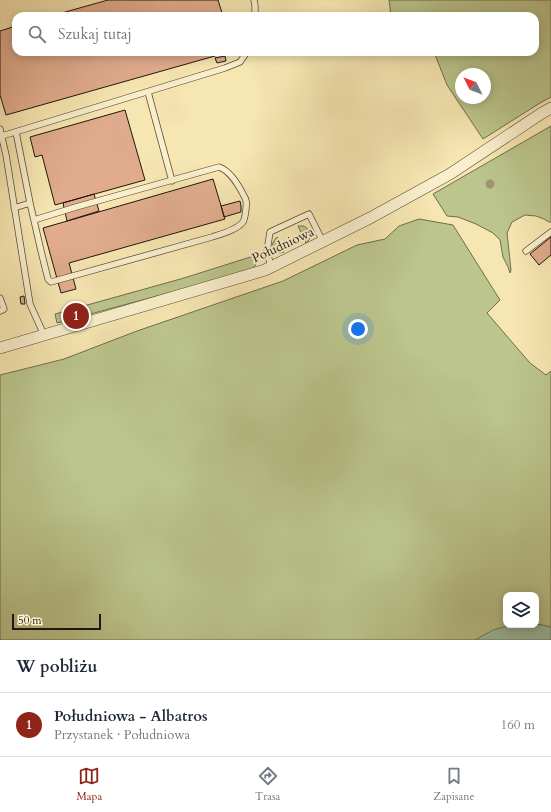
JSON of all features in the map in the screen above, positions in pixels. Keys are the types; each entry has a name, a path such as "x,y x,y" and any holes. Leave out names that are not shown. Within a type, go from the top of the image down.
{"street":[{"name":"Południowa","path":"0,348 271,267 370,218 450,174 551,108"}],"lane":[{"path":"254,0 255,12"},
{"path":"2,136 225,68 240,62 244,56"},
{"path":"148,92 172,180"},
{"path":"0,129 2,136 3,156 14,208 30,304 44,335"},
{"path":"16,132 30,203 41,251 48,279 51,282 231,231 243,222 246,200 230,174 223,168 219,168 34,220"},
{"path":"14,208 30,203"},
{"path":"271,267 267,251 270,232 309,214 323,242"},
{"path":"526,251 551,232"},
{"path":"0,298 4,310 0,311"}],"shaded area":[{"path":"389,0 551,0 551,97 483,139 460,104 491,104 491,68 455,68 455,97 447,85 436,56 539,56 539,12 390,12"},
{"path":"551,126 551,222 536,216 525,215 512,222 507,233 511,270 510,273 503,257 500,240 493,233 476,224 458,217 447,216 433,194"},
{"path":"419,219 453,225 500,300 487,313 530,363 546,375 551,371 551,627 539,625 539,592 503,592 503,628 475,640 0,640 0,375 64,359 137,331 283,281 357,245 385,239 399,226"},
{"path":"298,226 304,226 308,229 310,235 309,240 306,243"},
{"path":"277,237 284,252 279,253 275,250 272,244"},
{"path":"260,254 254,268 57,323 55,314 184,278"},
{"path":"539,625 551,627 551,640 475,640 493,630 503,627 539,628"}],"building":[{"path":"108,0 218,0 222,12 65,12"},
{"path":"12,27 12,56 215,56 6,115 0,95 0,31"},
{"path":"225,56 226,61 217,63 215,58"},
{"path":"125,110 145,180 55,205 42,155 35,157 30,137"},
{"path":"213,179 225,219 69,263 76,289 61,293 43,228"},
{"path":"94,194 99,211 67,221 63,203"},
{"path":"240,201 241,212 224,217 221,206"},
{"path":"551,237 551,255 539,265 530,254"},
{"path":"24,296 25,304 21,304 20,297"}],"place":[{"name":"Południowa - Albatros","path":"76,316"}]}
